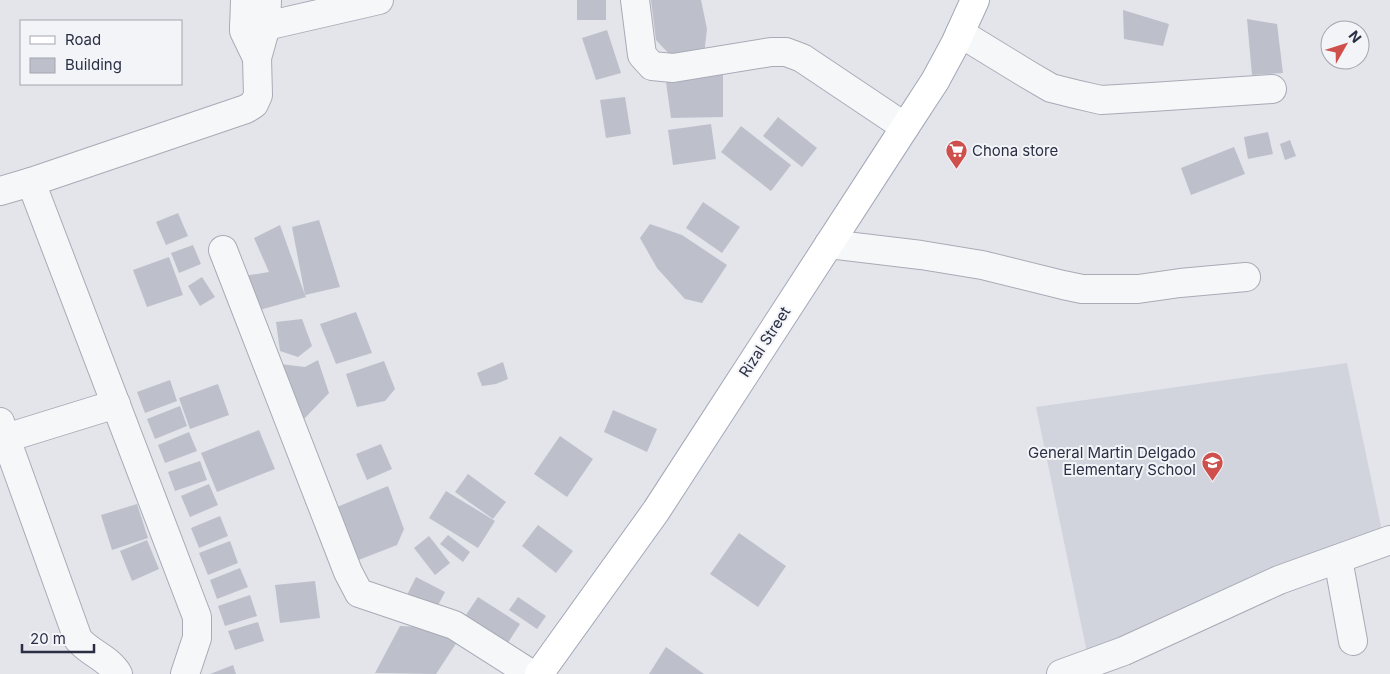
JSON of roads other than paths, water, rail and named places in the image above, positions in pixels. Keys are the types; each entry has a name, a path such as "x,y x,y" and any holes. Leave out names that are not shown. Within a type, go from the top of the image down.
{"main road":[{"name":"Rizal Street","path":"539,674 656,511 905,127 935,80 975,0"}],"street":[{"path":"0,191 246,109 254,104 258,94 257,58 244,31 256,13 379,0"},
{"path":"635,0 642,55 652,66 673,68 771,52 786,52 802,58 905,127"},
{"path":"960,32 1051,88 1100,100 1272,88"},
{"path":"31,182 196,617 197,638 185,674"},
{"path":"829,244 982,265 1063,286 1082,289 1138,289 1246,277"},
{"path":"223,250 348,572 359,593 454,625 531,674"},
{"path":"116,404 3,430 78,639 83,645 112,666 118,674"},
{"path":"1061,674 1124,651 1279,580 1390,540"},
{"path":"1338,559 1353,641"}],"place":[{"name":"Chona store","path":"956,170"},
{"name":"General Martin Delgado Elementary School","path":"1212,481"}]}
